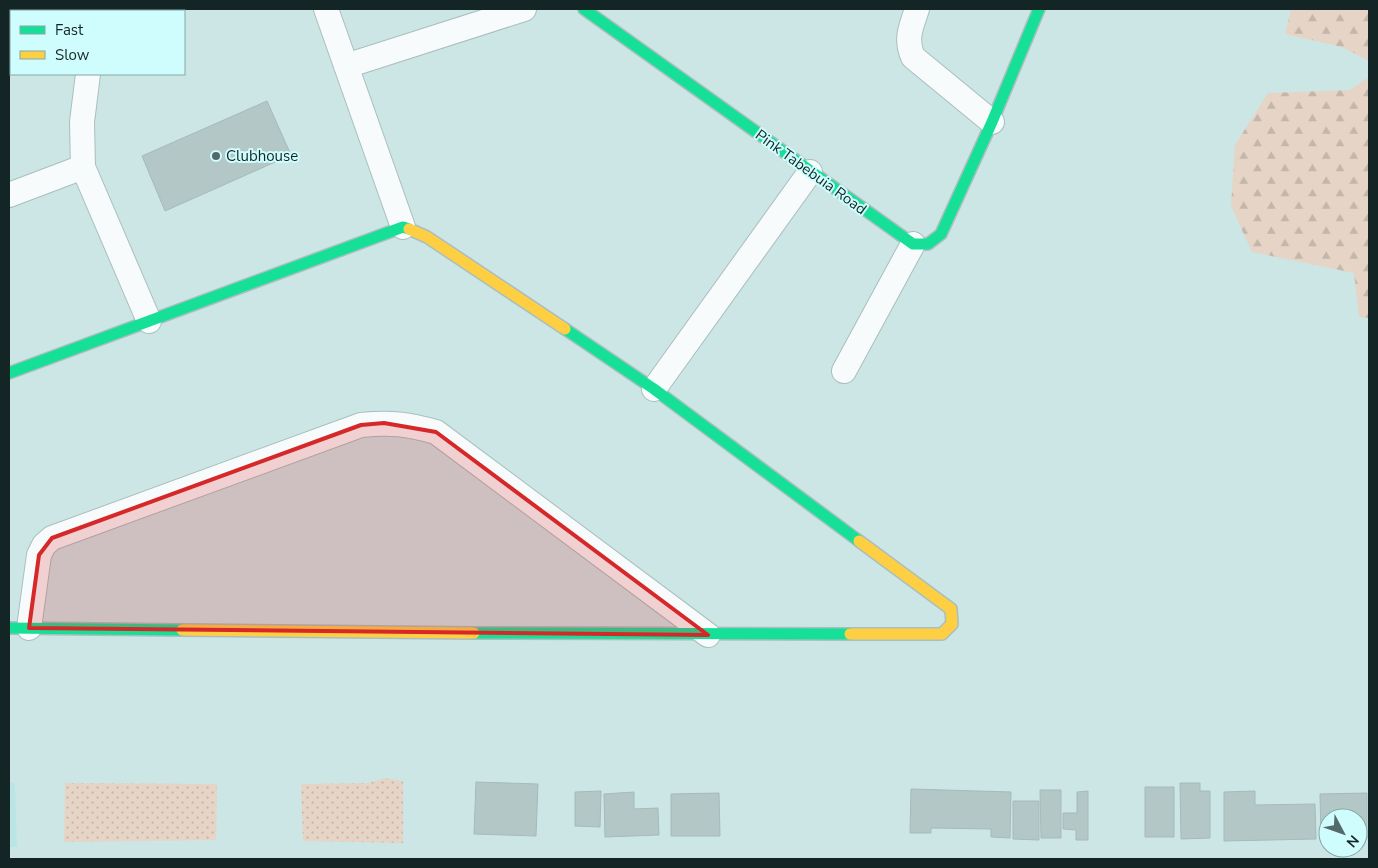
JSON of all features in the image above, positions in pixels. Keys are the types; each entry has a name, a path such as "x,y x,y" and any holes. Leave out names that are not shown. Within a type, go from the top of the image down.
{"street":[{"path":"326,9 403,228"},
{"path":"346,66 524,9"},
{"name":"Pink Tabebuia Road","path":"584,9 913,244"},
{"path":"917,9 908,37 909,48 913,57 992,122"},
{"path":"844,371 913,244 928,244 941,234 992,122 1039,9"},
{"path":"88,75 82,122 83,167 149,320"},
{"path":"9,195 83,167"},
{"path":"654,389 810,172"},
{"path":"9,373 403,228 428,237 654,389 951,609 952,624 942,634 708,635 19,628 39,556 44,545 52,538 361,425 405,423 436,432 708,635"}],"highlighted area":[{"path":"384,423 436,432 708,635 29,628 39,555 52,538 361,425"}],"shaded area":[{"path":"9,782 15,783 17,847 9,847"}],"green space":[{"path":"1291,9 1369,9 1369,61 1342,47 1285,34"},
{"path":"1369,77 1369,318 1359,317 1354,273 1252,252 1231,206 1235,145 1268,93 1350,90"},
{"path":"385,778 403,781 403,843 303,841 301,784 369,783"},
{"path":"65,783 217,784 216,840 64,842"}],"building":[{"name":"Clubhouse","path":"267,101 291,155 165,211 142,156"},
{"path":"476,782 538,784 536,836 474,834"},
{"path":"1180,783 1200,783 1200,791 1210,791 1210,838 1181,839"},
{"path":"1145,787 1174,787 1174,837 1145,837"},
{"path":"911,789 1011,792 1010,838 991,837 991,829 931,828 931,833 910,833"},
{"path":"1040,790 1061,790 1061,838 1041,838"},
{"path":"601,791 600,827 575,826 575,792"},
{"path":"1088,791 1088,840 1076,840 1076,830 1063,829 1063,813 1077,813 1077,792"},
{"path":"1255,791 1255,805 1315,804 1316,839 1224,841 1224,792"},
{"path":"634,792 634,809 658,808 659,835 605,837 604,794"},
{"path":"719,793 720,836 671,836 671,794"},
{"path":"1367,793 1367,808 1320,808 1320,794"},
{"path":"1013,801 1039,801 1039,840 1013,839"}],"traffic: fast":[{"path":"584,9 913,244 928,244 941,234 992,122 1039,9"},
{"path":"9,373 403,227 409,229"},
{"path":"565,329 654,389 859,541"},
{"path":"9,628 182,630"},
{"path":"474,633 850,634"}],"traffic: slow":[{"path":"409,229 427,237 565,329"},
{"path":"850,634 942,634 952,624 951,609 859,541"},
{"path":"182,630 474,633"}],"place":[{"name":"Clubhouse","path":"216,156"}]}
